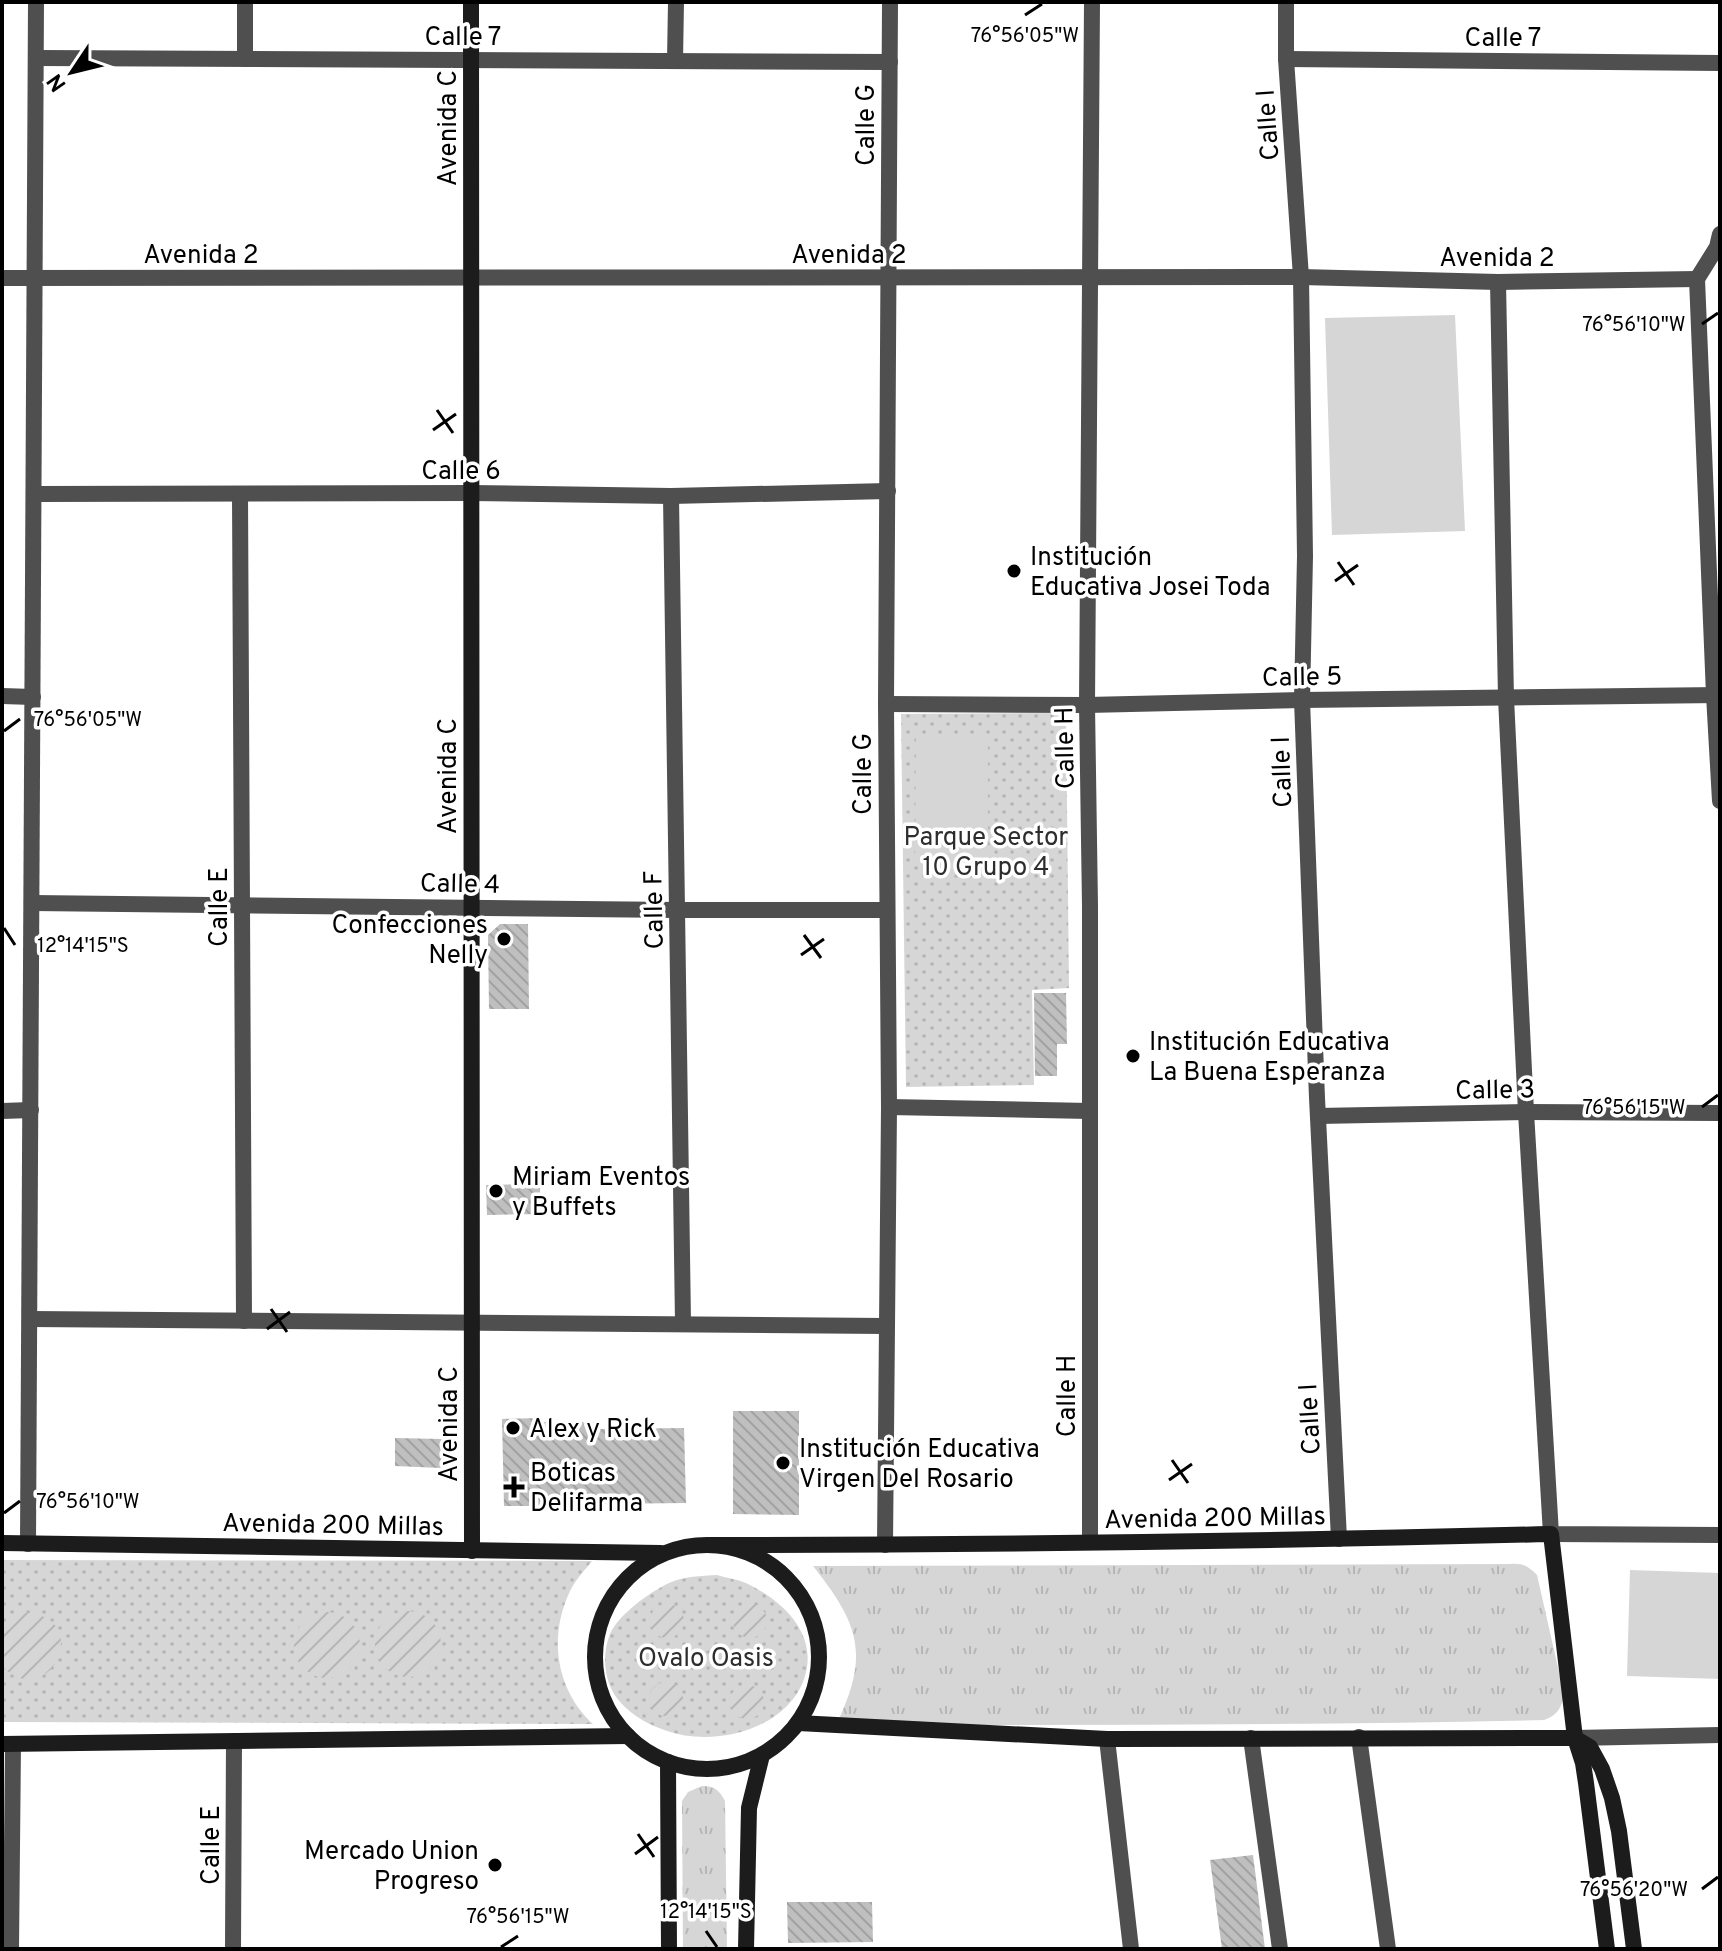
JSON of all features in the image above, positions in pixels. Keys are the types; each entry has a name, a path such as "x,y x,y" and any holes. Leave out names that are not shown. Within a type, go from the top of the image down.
{"street":[{"path":"28,1544 36,2"},
{"path":"245,2 245,59"},
{"name":"Avenida C","path":"471,2 472,1551"},
{"path":"675,61 676,2"},
{"name":"Calle G","path":"885,1545 889,1107 886,704 890,2"},
{"name":"Calle H","path":"1090,1542 1087,705 1092,2"},
{"name":"Calle I","path":"1286,2 1286,59 1301,277 1305,556 1302,700 1339,1539"},
{"name":"Calle 7","path":"36,58 890,62"},
{"name":"Calle 7","path":"1286,59 1720,63"},
{"path":"1720,234 1717,247 1697,279 1720,801"},
{"name":"Avenida 2","path":"2,278 1301,277 1498,282 1697,279"},
{"path":"1498,282 1506,698 1551,1534 1575,1738 1583,1763 1607,1949"},
{"name":"Calle 6","path":"34,494 671,496 888,491"},
{"name":"Calle E","path":"240,494 244,1321"},
{"name":"Calle F","path":"671,496 683,1323"},
{"name":"Calle 5","path":"886,704 1087,705 1717,695"},
{"path":"2,696 33,697"},
{"name":"Calle 4","path":"32,903 887,910"},
{"path":"889,1107 1090,1111"},
{"path":"2,1111 31,1110"},
{"name":"Calle 3","path":"1318,1116 1526,1112 1720,1113"},
{"path":"30,1319 886,1326"},
{"name":"Avenida 200 Millas","path":"711,1545 1551,1534 1720,1535"},
{"name":"Avenida 200 Millas","path":"2,1543 663,1553"},
{"path":"711,1545 734,1548 778,1570 808,1608 816,1631 819,1655 817,1679 810,1702 798,1723 782,1741 762,1755 716,1769 692,1768 668,1762 646,1751 628,1736 602,1695 596,1671 595,1647 600,1623 610,1601 624,1581 642,1565 663,1553 711,1545"},
{"path":"798,1723 1107,1739 1720,1735"},
{"path":"11,1949 7,1744 628,1736"},
{"path":"1359,1737 1388,1949"},
{"path":"1251,1738 1280,1949"},
{"path":"1575,1738 1590,1747 1612,1798 1634,1949"},
{"path":"1107,1739 1131,1949"},
{"name":"Calle E","path":"233,1949 234,1741"},
{"path":"746,1949 749,1808 762,1755"},
{"path":"668,1762 669,1949"}],"green space":[{"path":"1455,315 1465,531 1332,535 1325,318"},
{"name":"Parque Sector 10 Grupo 4","path":"1066,713 1069,988 1032,990 1034,1085 906,1087 901,714"},
{"path":"916,734 988,735 988,865 915,864"},
{"path":"2,1560 592,1561 570,1591 559,1626 558,1644 559,1662 571,1695 593,1724 2,1722"},
{"path":"1518,1564 1537,1575 1564,1694 1558,1710 1544,1720 1125,1725 837,1723 854,1678 855,1640 841,1605 813,1566"},
{"path":"1630,1570 1720,1573 1720,1679 1627,1676"},
{"name":"Ovalo Oasis","path":"717,1575 743,1582 760,1591 796,1622 807,1650 803,1682 780,1713 744,1731 704,1737 667,1731 636,1716 615,1696 606,1670 607,1643 620,1619 653,1592 681,1579"},
{"path":"667,1604 679,1609 684,1621 679,1633 667,1638 655,1633 650,1621 655,1609"},
{"path":"750,1604 762,1609 767,1621 762,1633 750,1638 738,1633 733,1621 738,1609"},
{"path":"408,1611 421,1614 431,1621 438,1631 441,1644 438,1657 431,1667 421,1674 408,1677 395,1674 385,1667 378,1657 375,1644 378,1631 385,1621 395,1614"},
{"path":"327,1612 340,1615 350,1622 357,1632 360,1645 357,1658 350,1668 340,1675 327,1678 314,1675 304,1668 297,1658 294,1645 297,1632 304,1622 314,1615"},
{"path":"24,1613 45,1618 57,1629 61,1643 58,1658 49,1671 36,1679 20,1678 2,1666 2,1626 13,1616"},
{"path":"666,1682 678,1687 683,1699 678,1711 666,1716 654,1711 649,1699 654,1687"},
{"path":"747,1685 759,1690 764,1702 759,1714 747,1719 735,1714 730,1702 735,1690"},
{"path":"702,1786 716,1789 725,1801 727,1949 683,1949 682,1801 688,1792"}],"building":[{"path":"500,924 528,924 529,1009 489,1009 488,935"},
{"path":"1034,993 1066,993 1067,1044 1057,1044 1057,1076 1035,1076"},
{"path":"540,1184 540,1214 487,1215 486,1185"},
{"path":"733,1411 799,1411 799,1515 733,1514"},
{"path":"540,1418 540,1422 600,1422 600,1429 684,1428 686,1503 504,1506 502,1419"},
{"path":"395,1438 442,1439 441,1468 395,1466"},
{"path":"1253,1855 1265,1949 1222,1949 1210,1860"},
{"path":"787,1902 872,1902 873,1942 788,1943"}],"place":[{"name":"Institución Educativa Josei Toda","path":"1014,571"},
{"name":"Confecciones Nelly","path":"504,939"},
{"name":"Institución Educativa La Buena Esperanza","path":"1133,1056"},
{"name":"Miriam Eventos y Buffets","path":"496,1191"},
{"name":"Alex y Rick","path":"513,1428"},
{"name":"Institución Educativa Virgen Del Rosario","path":"783,1463"},
{"name":"Boticas Delifarma","path":"514,1487"},
{"name":"Mercado Union Progreso","path":"495,1865"}]}
